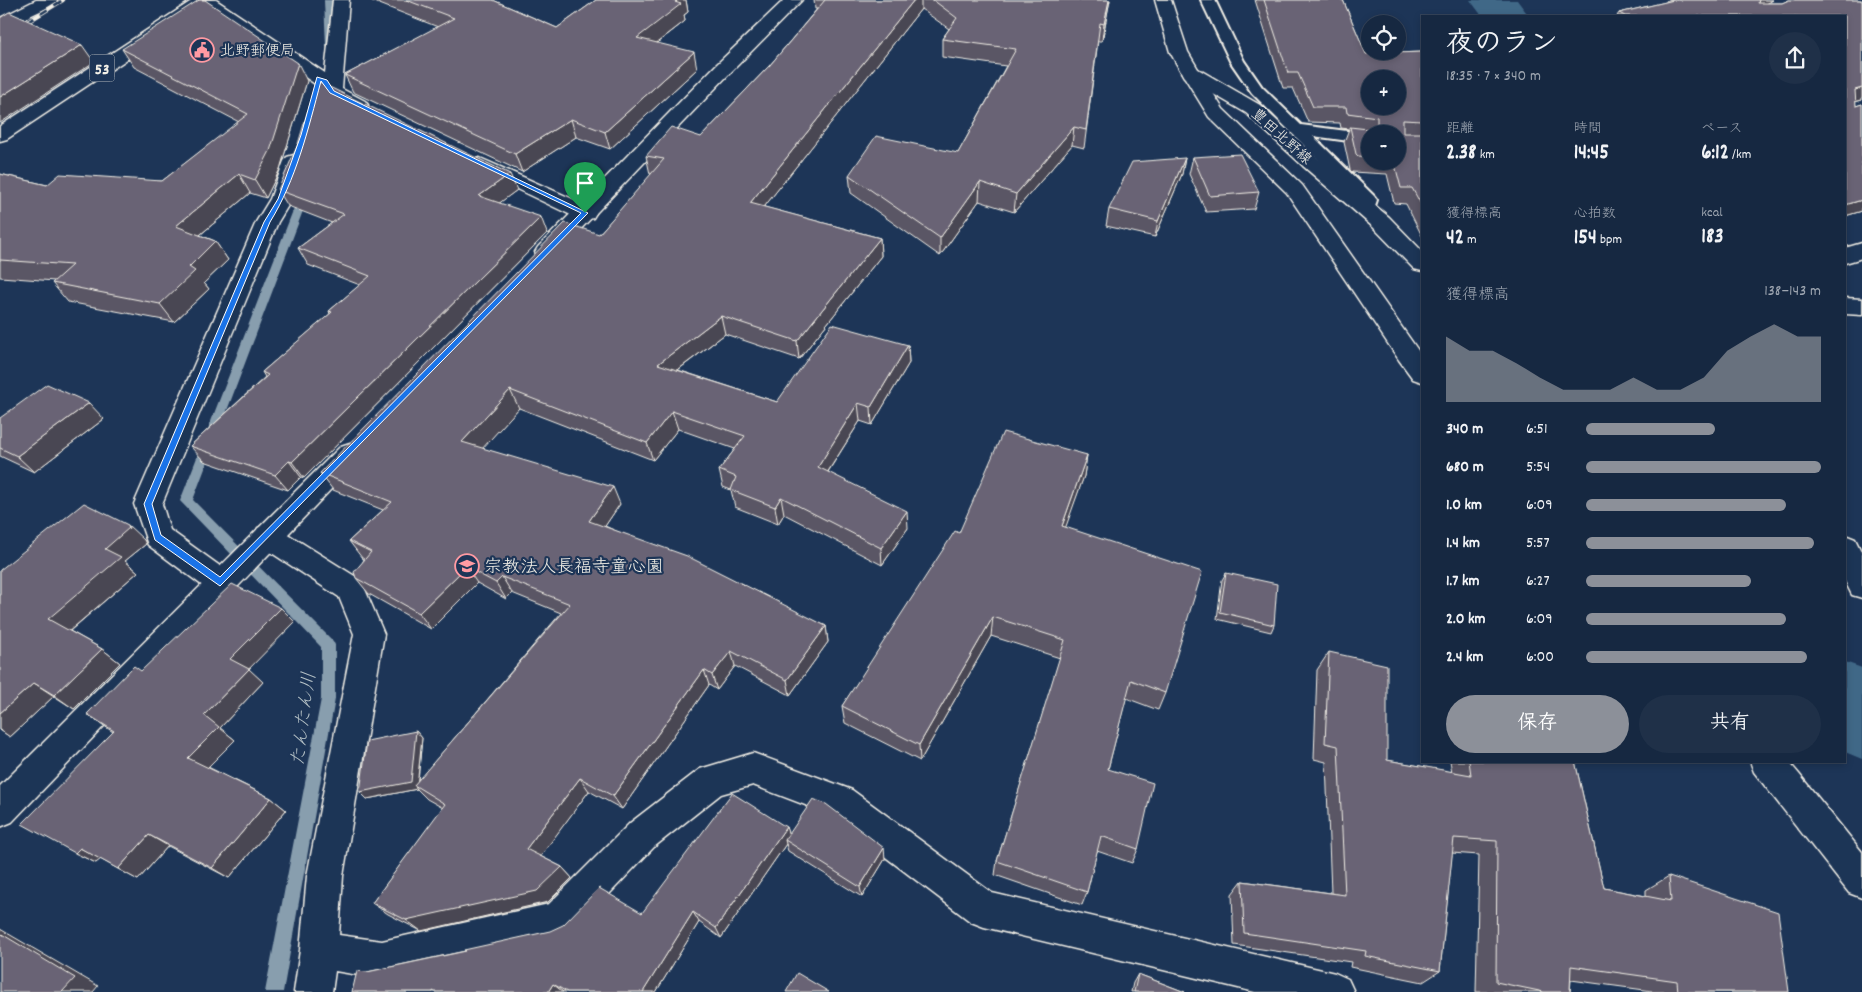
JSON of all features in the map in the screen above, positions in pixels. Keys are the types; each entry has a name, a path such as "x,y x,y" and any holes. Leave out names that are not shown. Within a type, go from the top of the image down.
{"street":[{"path":"0,25 49,0"},
{"path":"204,0 325,84 376,114"},
{"name":"53","path":"0,135 204,0"},
{"path":"311,106 325,84 341,0"},
{"path":"530,269 723,69 794,0"},
{"path":"1163,0 1179,52 1190,73 1216,112 1295,189 1421,372"},
{"name":"豊田北野線","path":"1190,73 1253,109 1366,210 1421,263"},
{"path":"225,578 158,537 148,504 267,222 281,199 300,144"},
{"path":"463,156 585,213"},
{"path":"1846,256 1862,250"},
{"path":"1846,306 1862,307"},
{"path":"0,810 225,578 365,438"},
{"path":"262,542 351,589 369,634 325,876 320,950 313,992"},
{"path":"1846,549 1862,586"},
{"path":"1768,763 1788,784 1862,880"},
{"path":"320,950 382,960 559,920 642,835 712,780 753,770 840,802 984,909 1335,992"}],"lane":[{"path":"1208,0 1237,61 1257,90 1368,200 1366,210"},
{"path":"1296,129 1361,138"}],"building":[{"path":"199,0 205,0 298,63 270,151 255,180 239,174 176,226 215,241 189,267 195,271 160,304 52,283 72,265 0,260 0,174 47,185 60,174 162,181 248,114 122,49"},
{"path":"406,0 493,0 557,28 596,0 678,0 675,2 681,4 637,38 694,52 605,132 571,119 515,154 345,75 454,18"},
{"path":"825,0 914,0 750,203 880,238 797,341 721,316 658,364 777,402 832,324 908,345 871,407 858,403 818,467 907,511 881,548 781,497 775,507 731,490 736,477 719,470 745,436 672,411 647,443 510,390 462,442 613,487 589,521 687,556 826,626 787,680 731,651 712,675 704,670 613,796 580,778 526,849 562,867 537,891 406,920 372,903 445,804 414,785 570,604 502,577 496,583 466,567 419,613 356,578 354,572 371,552 349,541 392,502 320,473 565,223 599,234 664,159 646,156 671,127 701,137 770,65"},
{"path":"933,0 1109,0 1104,24 1100,23 1086,130 1074,127 1016,194 980,182 940,238 849,175 876,136 958,153 1016,49 942,39 957,18"},
{"path":"1264,0 1343,0 1361,42 1361,60 1406,60 1406,53 1421,52 1421,121 1403,120 1403,125 1377,125 1377,117 1362,115 1406,115 1406,70 1361,70 1361,115 1347,113 1346,107 1313,107 1298,73 1288,73"},
{"path":"1674,0 1759,0 1758,3 1782,3 1789,0 1862,1 1862,88 1855,90 1856,106 1862,104 1862,200 1846,205 1846,15 1623,15 1619,13"},
{"path":"9,12 82,45 0,97 0,18"},
{"path":"317,81 510,174 479,196 541,217 292,462 289,461 275,475 190,446 268,375 262,372 332,312 329,311 370,276 298,248 344,214 278,190 298,144"},
{"path":"1350,127 1361,128 1361,156 1356,154"},
{"path":"1406,133 1421,133 1421,204 1412,188 1401,188 1396,170 1406,170"},
{"path":"1240,154 1259,192 1210,196 1193,157"},
{"path":"1185,158 1158,221 1109,209 1132,162"},
{"path":"47,384 89,403 17,456 0,448 0,418"},
{"path":"1003,432 1087,455 1062,526 1202,572 1165,693 1131,680 1108,769 1153,783 1138,849 1101,836 1087,892 997,861 1065,640 993,617 919,745 842,706 955,531 959,533"},
{"path":"84,503 128,525 129,528 105,549 121,557 48,619 102,649 54,695 34,683 0,713 0,570"},
{"path":"1226,573 1277,584 1274,625 1220,612"},
{"path":"232,584 281,608 230,659 249,669 204,715 219,727 188,758 271,798 212,868 149,835 118,869 80,848 75,853 22,824 114,731 87,714 134,666 141,671"},
{"path":"1329,652 1387,665 1387,760 1471,775 1469,763 1575,763 1604,888 1671,901 1669,876 1778,912 1789,992 1678,992 1677,981 1571,966 1570,992 1544,992 1496,982 1497,841 1454,838 1440,971 1365,956 1366,951 1244,933 1242,881 1345,895 1338,746 1325,743"},
{"path":"416,731 411,782 360,792 367,741"},
{"path":"732,793 786,827 716,928 693,912 643,992 567,992 553,984 548,992 352,992 357,971 367,972 550,931 563,925 599,888 642,913"},
{"path":"813,799 826,804 884,848 860,887 785,840"},
{"path":"0,933 75,978 62,992 0,992"},
{"path":"797,973 829,992 786,992"},
{"path":"1138,974 1185,992 1134,992"}],"waterway":[{"path":"328,0 330,47"},
{"path":"1493,0 1505,15"},
{"name":"たんたん川","path":"274,992 328,699 328,645 186,501 304,195"},
{"path":"1846,702 1862,719"}],"railway":[{"path":"0,39 63,0"}],"place":[{"name":"北野郵便局","path":"202,50"},
{"name":"宗教法人長福寺童心園","path":"467,566"}],"route":[{"path":"319,78 325,82 332,92 585,213 220,583 158,537 148,504 267,222 281,199 304,135 319,78"}]}
